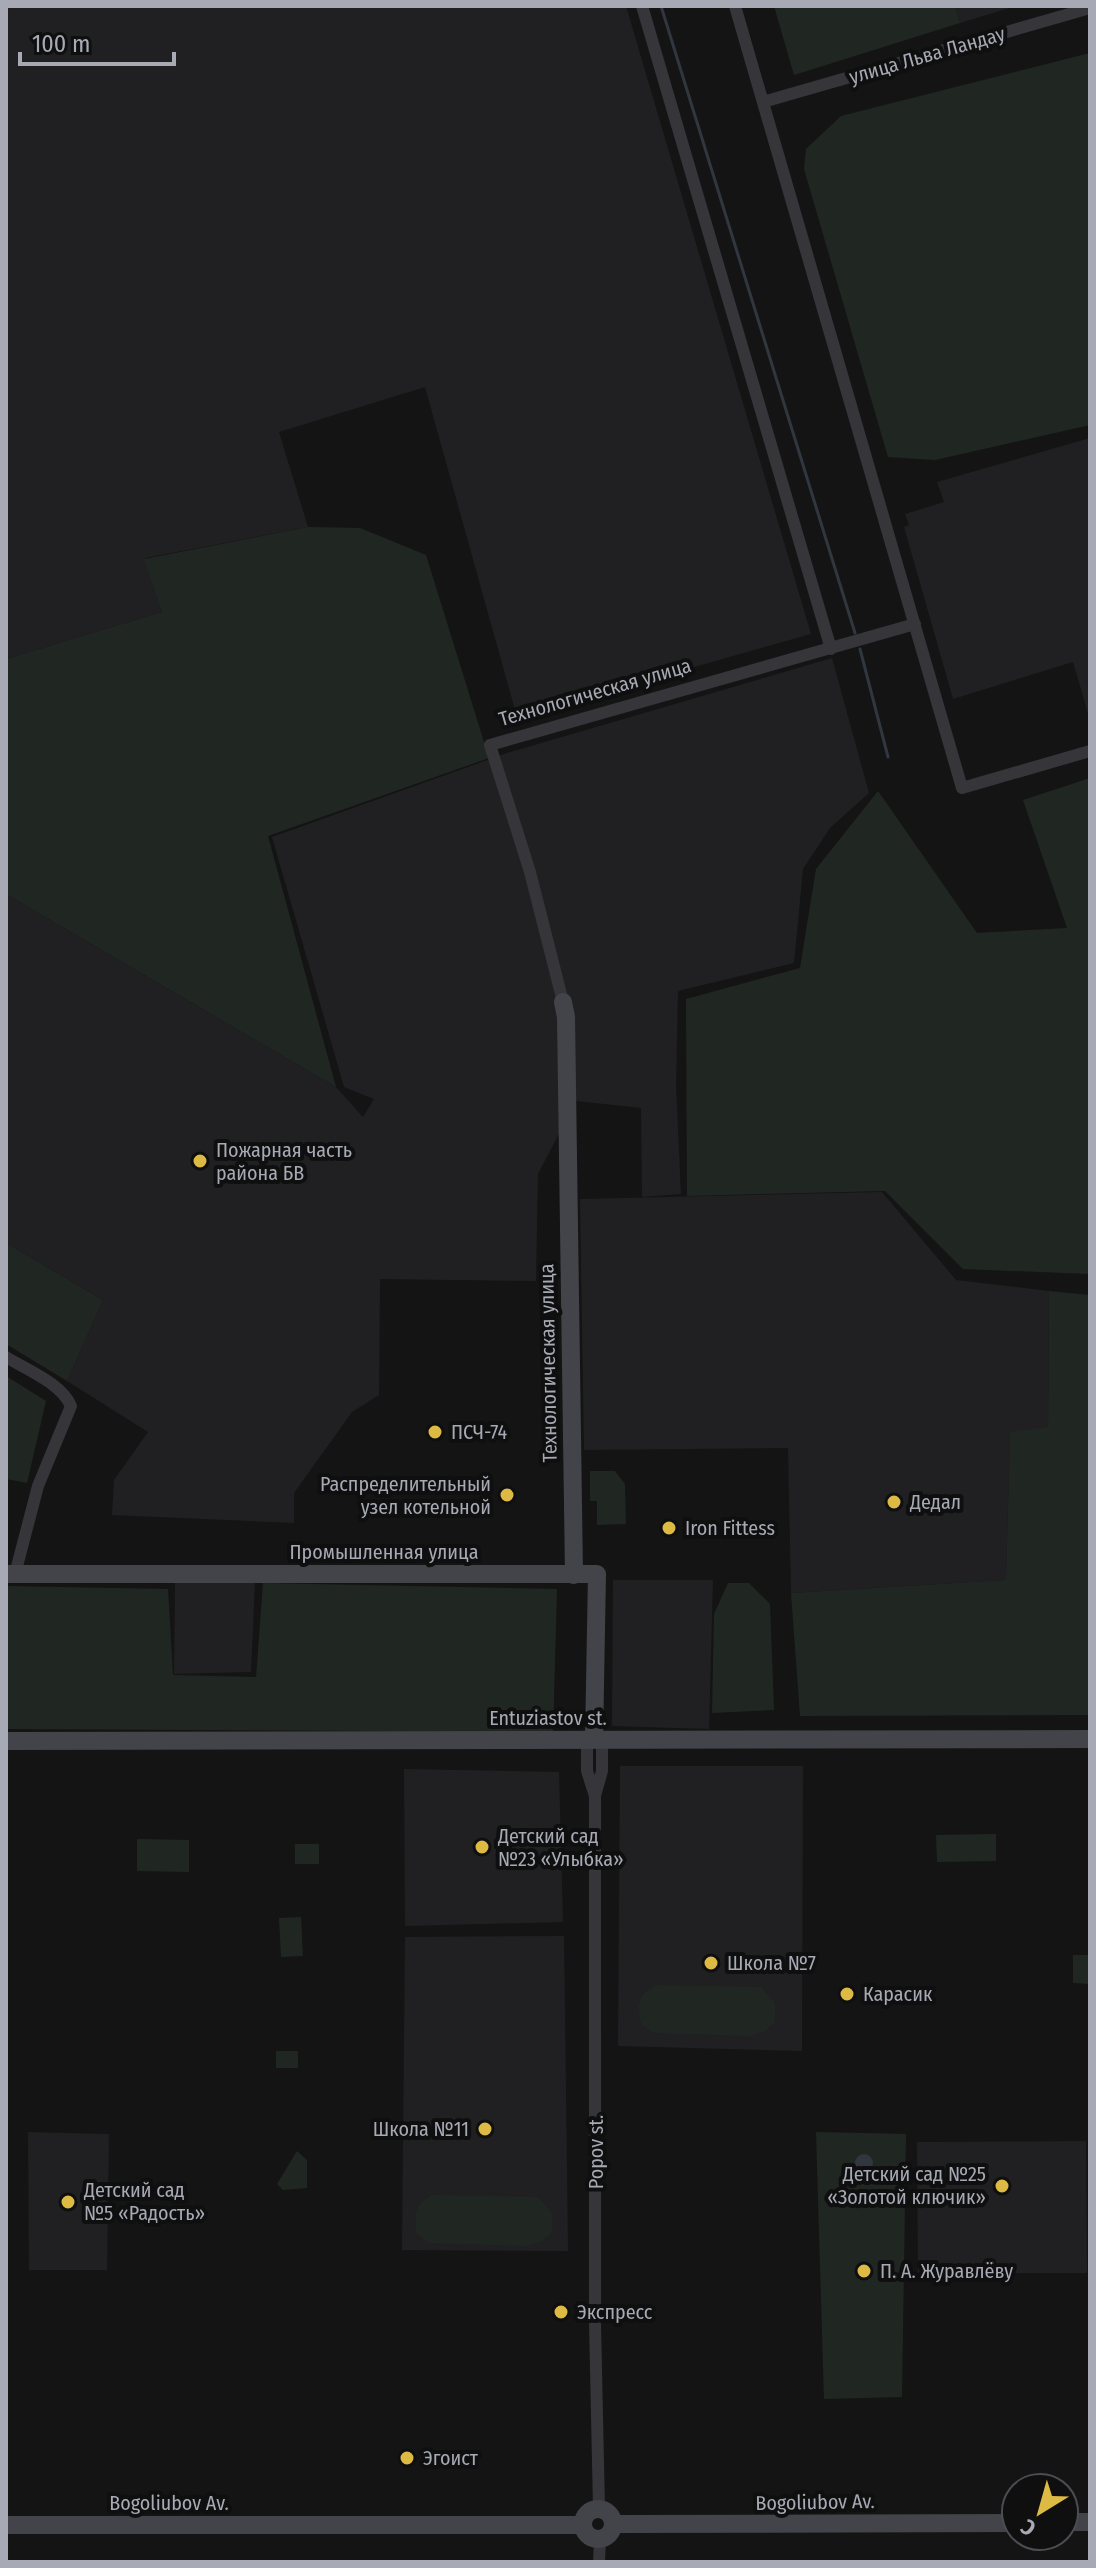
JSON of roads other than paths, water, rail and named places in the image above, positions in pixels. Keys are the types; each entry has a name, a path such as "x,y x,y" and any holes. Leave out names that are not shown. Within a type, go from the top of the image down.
{"street":[{"path":"642,6 831,649 915,624"},
{"path":"735,6 962,788 1090,751"},
{"name":"улица Льва Ландау","path":"763,102 1090,8"},
{"name":"Технологическая улица","path":"574,1575 566,1017 530,872 490,745 831,649"},
{"path":"6,1357 55,1387 66,1396 71,1406 38,1486 10,1574"},
{"name":"Промышленная улица","path":"10,1574 574,1575"},
{"path":"574,1575 597,1574 595,1740"},
{"name":"Entuziastov st.","path":"6,1741 1090,1739"},
{"name":"Popov st.","path":"595,1740 602,1771 595,1796 595,2323 599,2508"},
{"path":"599,2508 609,2513 614,2524 610,2534 600,2539 588,2536 583,2525 587,2513 599,2508"},
{"name":"Bogoliubov Av.","path":"614,2524 1000,2523"},
{"name":"Bogoliubov Av.","path":"6,2525 583,2525"},
{"path":"599,2562 600,2539"}],"waterway":[{"path":"661,6 855,633"},
{"path":"860,649 888,757"}],"place":[{"name":"Пожарная часть района БВ","path":"200,1161"},
{"name":"ПСЧ-74","path":"435,1432"},
{"name":"Распределительный узел котельной","path":"507,1495"},
{"name":"Дедал","path":"894,1502"},
{"name":"Iron Fittess","path":"669,1528"},
{"name":"Детский сад №23 «Улыбка»","path":"482,1847"},
{"name":"Школа №7","path":"711,1963"},
{"name":"Карасик","path":"847,1994"},
{"name":"Школа №11","path":"485,2129"},
{"name":"Детский сад №25 «Золотой ключик»","path":"1002,2186"},
{"name":"Детский сад №5 «Радость»","path":"68,2202"},
{"name":"П. А. Журавлёву","path":"864,2271"},
{"name":"Экспресс","path":"561,2312"},
{"name":"Эгоист","path":"407,2458"}]}
